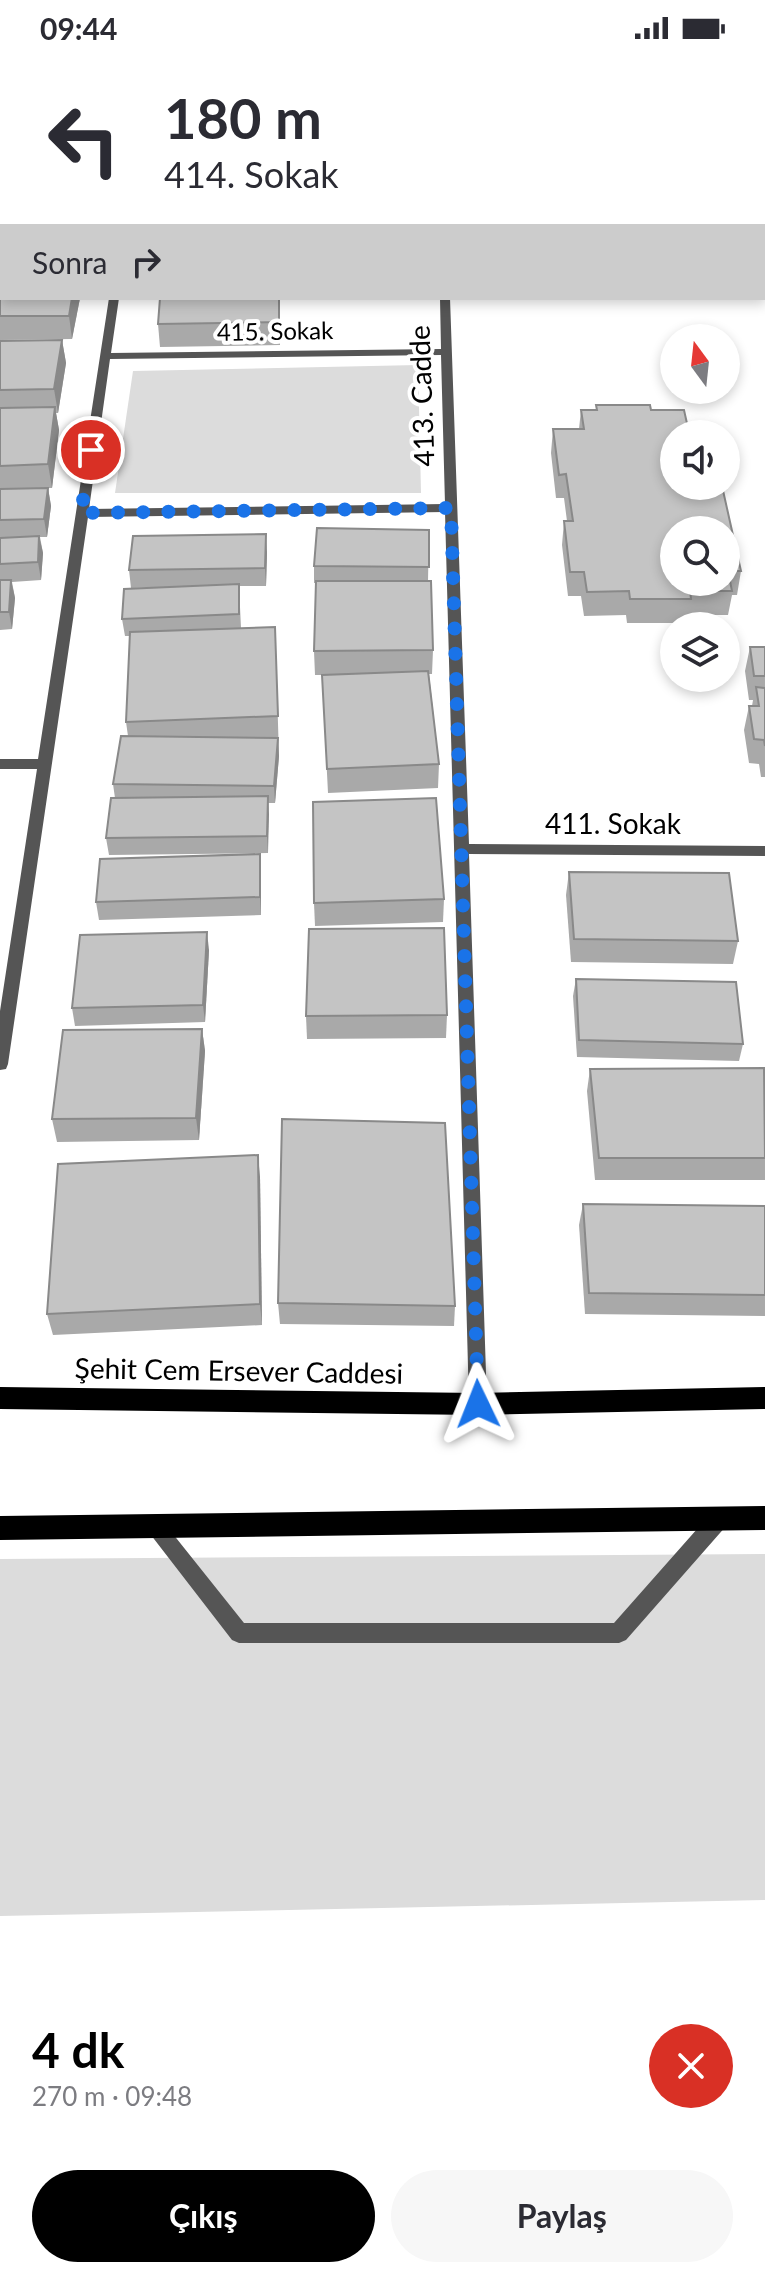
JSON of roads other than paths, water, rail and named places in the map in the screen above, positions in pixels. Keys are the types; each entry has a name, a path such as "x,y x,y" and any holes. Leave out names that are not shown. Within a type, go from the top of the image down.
{"main road":[{"name":"Şehit Cem Ersever Caddesi","path":"0,1398 478,1404 765,1398"},
{"path":"0,1528 765,1518"}],"street":[{"path":"0,1064 114,300"},
{"name":"413. Cadde","path":"445,300 478,1404"},
{"name":"415. Sokak","path":"105,356 447,352"},
{"path":"81,513 451,508"},
{"path":"0,764 43,764"},
{"name":"411. Sokak","path":"461,849 765,851"},
{"path":"154,1526 239,1633 619,1633 720,1518"}]}
